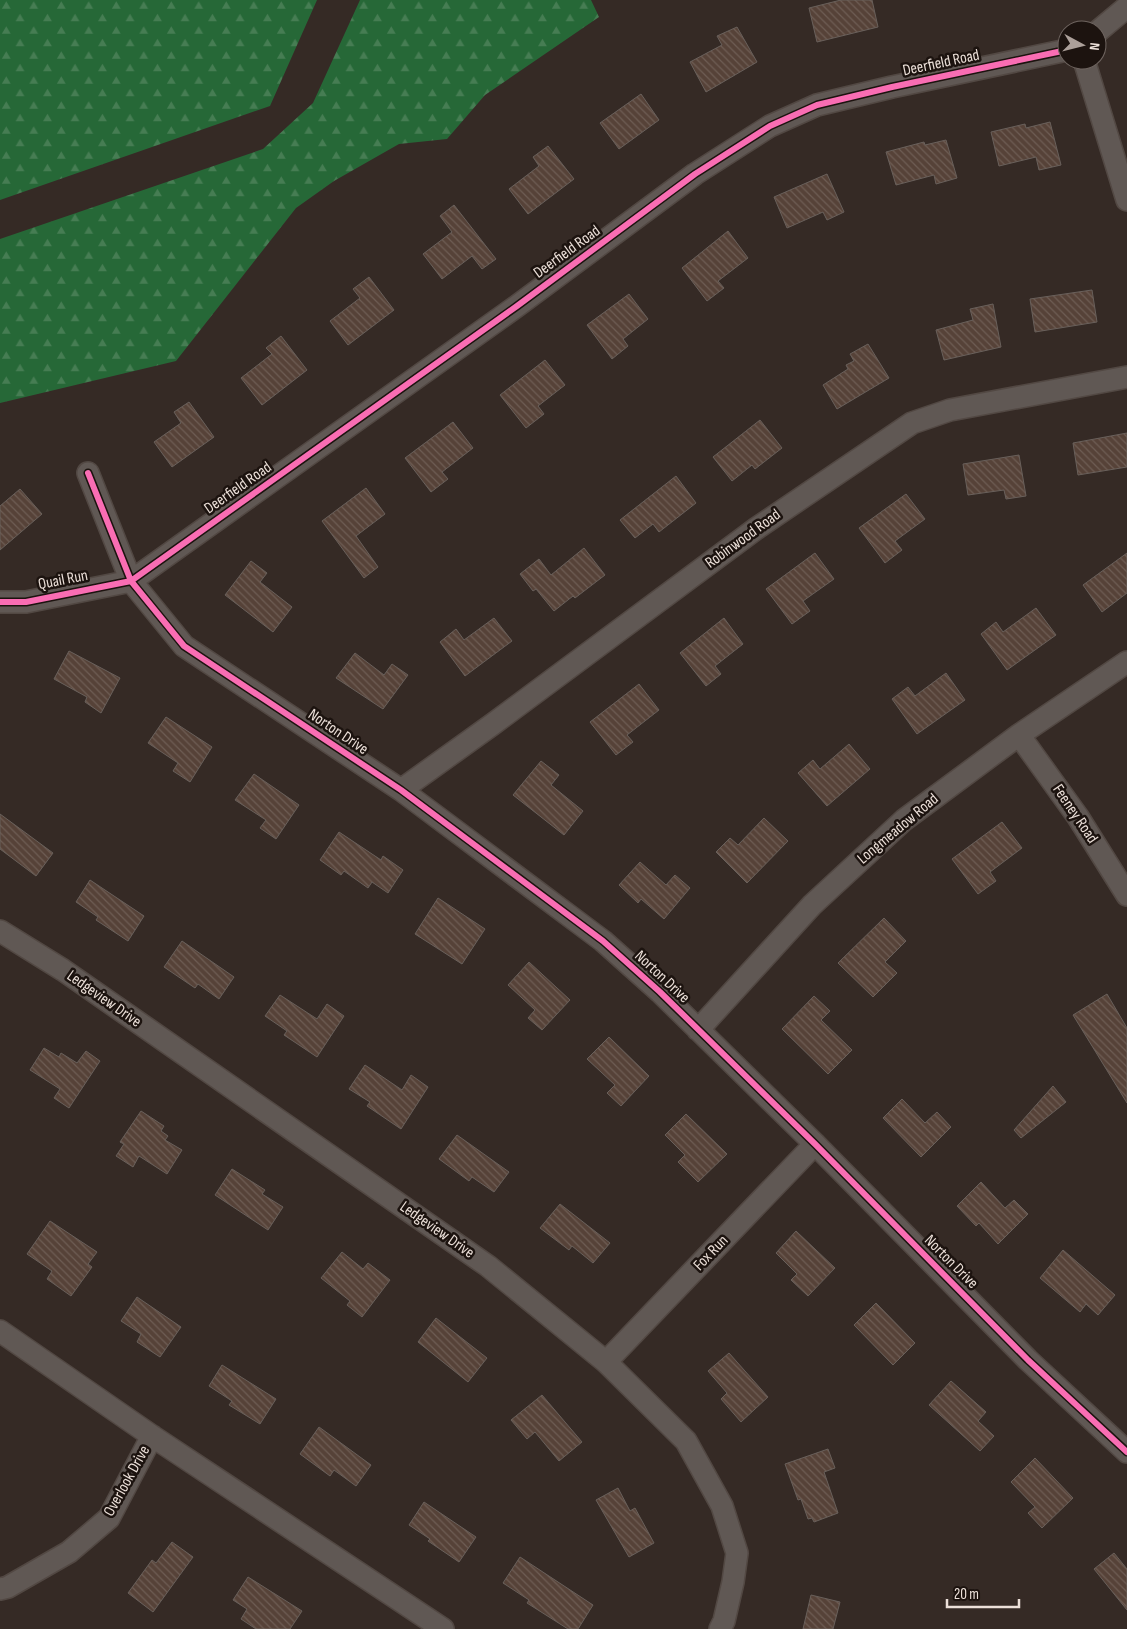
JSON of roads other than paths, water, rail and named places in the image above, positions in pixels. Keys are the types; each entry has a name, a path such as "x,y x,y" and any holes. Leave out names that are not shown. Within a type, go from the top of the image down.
{"street":[{"path":"1107,24 1127,7"},
{"name":"Deerfield Road","path":"131,581 517,306 696,174 770,126 817,104 1057,52"},
{"path":"1087,70 1127,200"},
{"name":"Robinwood Road","path":"401,790 757,528 912,423 950,410 1127,377"},
{"name":"Norton Drive","path":"88,473 131,581 184,646 401,790 603,941 660,992 815,1144 1028,1360 1127,1452"},
{"name":"Quail Run","path":"0,602 26,602 131,581"},
{"name":"Longmeadow Road","path":"698,1030 812,905 897,827 1020,735 1127,662"},
{"name":"Feeney Road","path":"1020,735 1078,817 1127,895"},
{"name":"Ledgeview Drive","path":"0,931 63,970 488,1266 606,1362 686,1441 722,1506 737,1553 733,1582 724,1621 720,1629"},
{"name":"Fox Run","path":"606,1362 815,1144"},
{"path":"0,1331 152,1436 443,1629"},
{"name":"Overlook Drive","path":"0,1588 8,1587 69,1552 109,1518 152,1436"}]}
